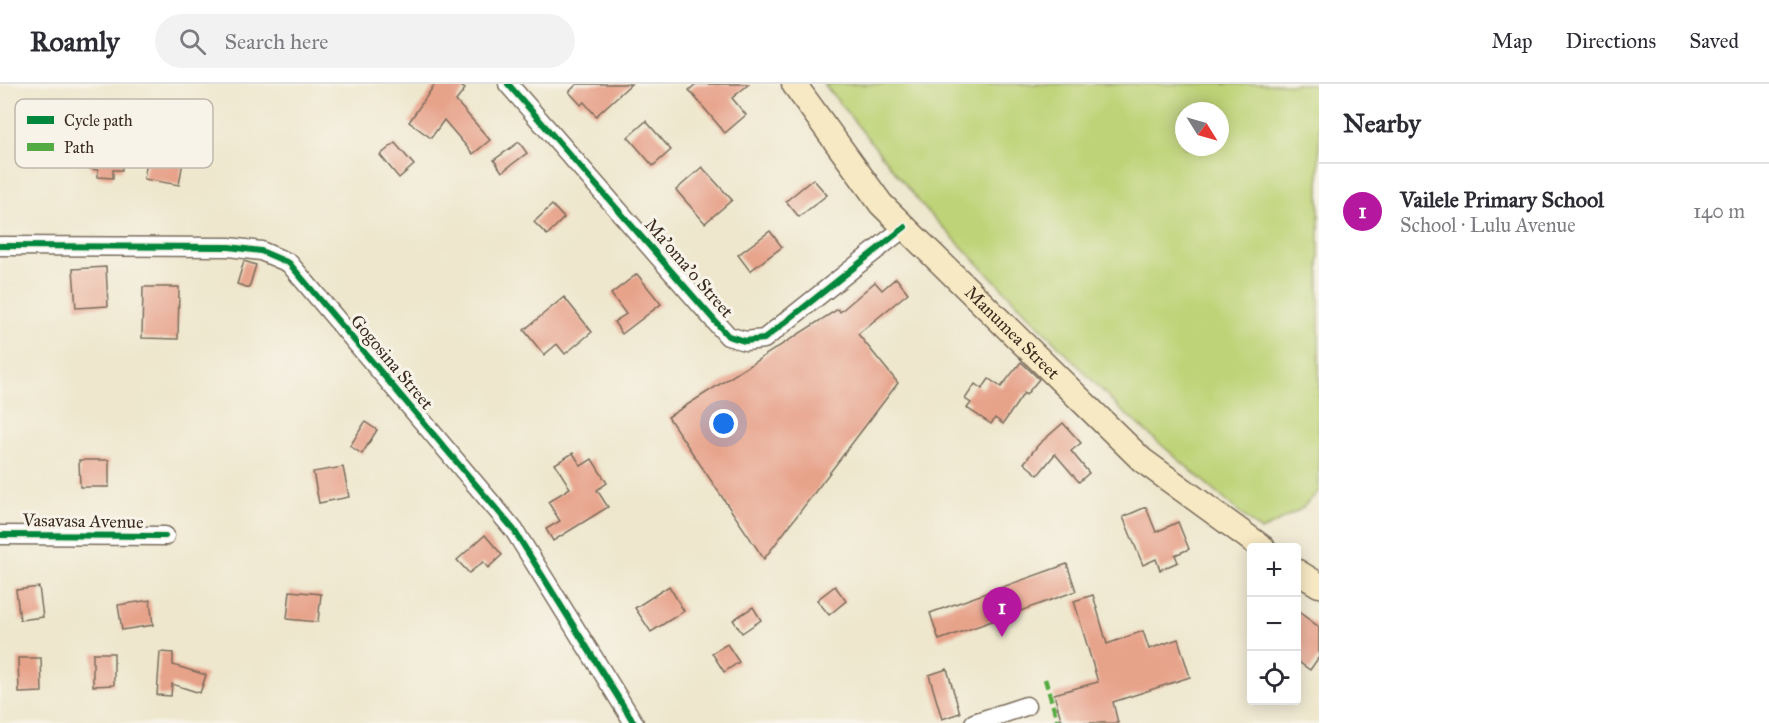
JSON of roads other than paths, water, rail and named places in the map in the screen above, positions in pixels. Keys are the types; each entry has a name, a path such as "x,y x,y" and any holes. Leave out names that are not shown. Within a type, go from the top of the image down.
{"main road":[{"name":"Manumea Street","path":"794,84 881,204 1142,460 1256,543"},
{"path":"1301,574 1319,585"}],"street":[{"name":"Ma'oma'o Street","path":"508,84 728,336 745,341 764,339 905,227"},
{"name":"Gogosina Street","path":"0,246 230,247 261,251 289,263 514,530 634,723"},
{"name":"Vasavasa Avenue","path":"0,534 165,537"},
{"path":"974,723 1026,706"}],"place":[{"name":"Vailele Primary School","path":"1002,637"}]}
